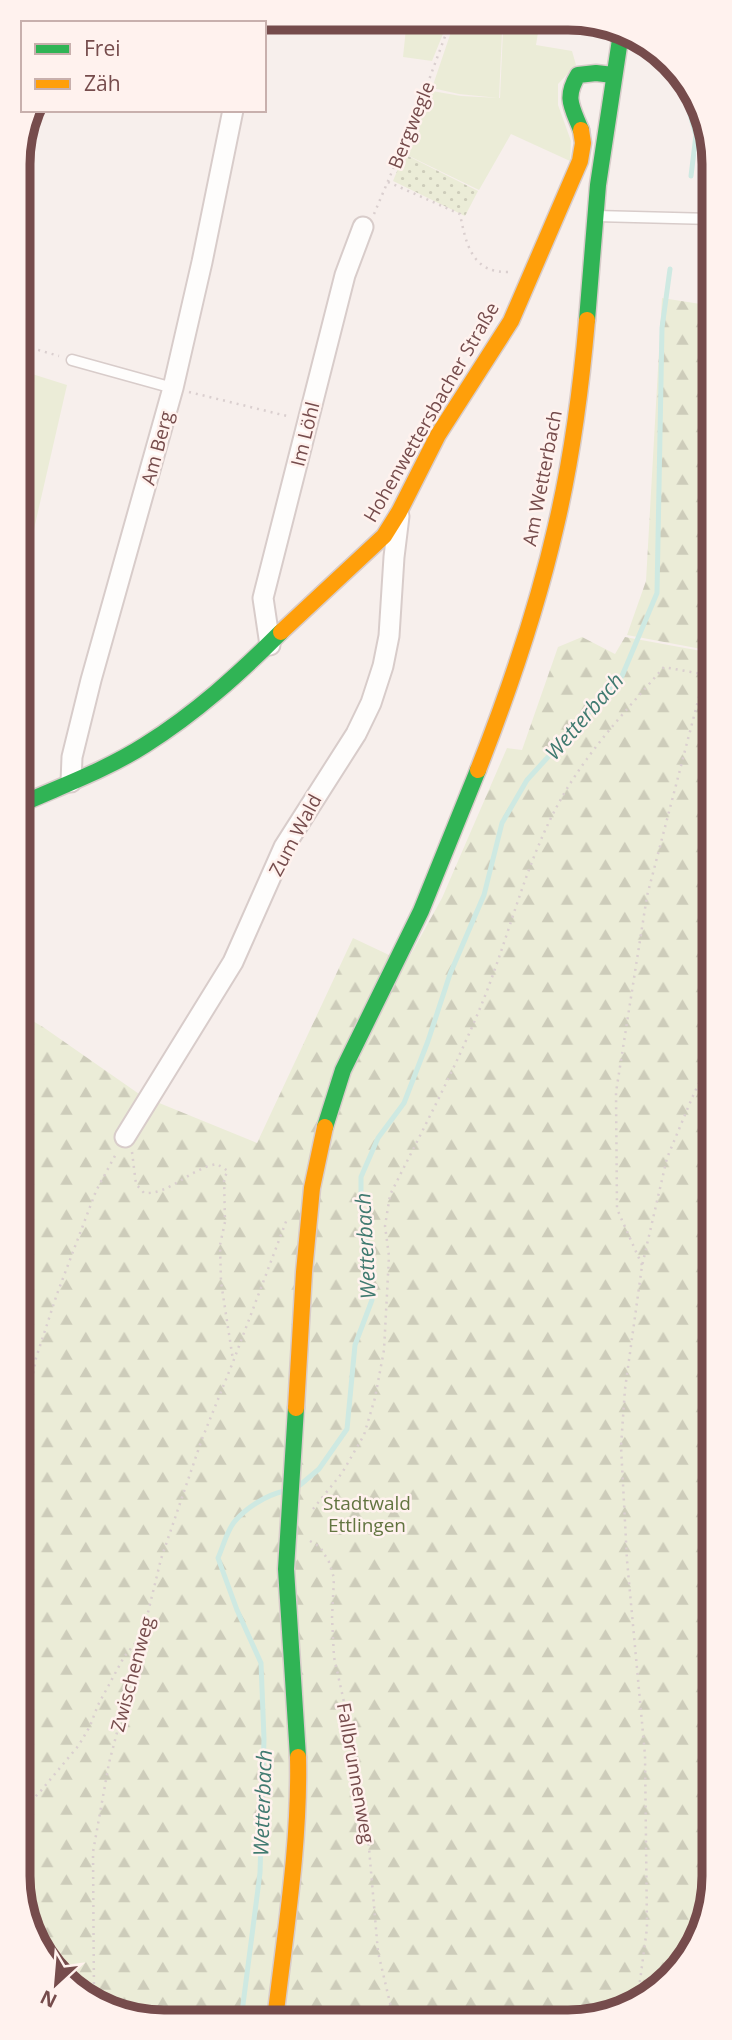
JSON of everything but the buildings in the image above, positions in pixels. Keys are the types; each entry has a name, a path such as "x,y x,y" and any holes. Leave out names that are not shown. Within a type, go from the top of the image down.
{"main road":[{"name":"Am Wetterbach","path":"276,2010 299,1799 297,1727 286,1582 304,1272 312,1188 324,1131 343,1070 421,911 509,690 558,523 577,411 595,215 620,41"},
{"name":"Hohenwettersbacher Straße","path":"30,800 144,746 169,730 218,693 384,536 438,435 504,334 575,173 583,149 583,140 568,96 572,83 578,75 586,73 613,75"}],"street":[{"name":"Am Berg","path":"71,782 72,757 173,388 233,112"},
{"name":"Im Löhl","path":"270,645 263,598 345,275 363,227"},
{"name":"Zum Wald","path":"125,1137 233,962 284,847 356,734 371,703 383,667 389,636 399,512"}],"lane":[{"path":"595,215 702,219"},
{"path":"72,360 173,388"}],"path":[{"name":"Bergwegle","path":"363,227 369,225 388,182 449,30"},
{"path":"388,182 460,215 470,251 483,266 498,272 513,271 530,278"},
{"path":"30,348 72,360"},
{"path":"173,388 308,421"},
{"path":"308,1514 342,1473 364,1435 375,1398 384,1350 389,1256 385,1226 390,1195 478,1014 537,848 568,788 594,749 664,667 702,673"},
{"path":"642,1266 617,1209 616,1092 647,895 702,685"},
{"path":"639,1989 647,1927 645,1755 626,1560 621,1446 625,1389 642,1266 667,1158 702,1077"},
{"path":"125,1137 132,1151 136,1184 144,1193 155,1194 206,1166 217,1164 228,1171 224,1178 225,1222 220,1245 221,1282 233,1362"},
{"path":"30,1390 36,1358 57,1294 96,1191 125,1137"},
{"name":"Zwischenweg","path":"94,1990 93,1852 109,1763 161,1559 202,1439 288,1215"},
{"name":"Fallbrunnenweg","path":"305,1538 320,1547 334,1578 334,1657 360,1774 378,1952 392,2010"},
{"path":"30,1802 79,1745 90,1726 97,1705 124,1657 144,1633"}],"green space":[{"path":"406,30 445,30 432,61 403,57"},
{"path":"452,30 502,32 499,98 432,88"},
{"path":"491,30 538,30 536,45 572,51 576,65 558,84 558,105 571,141 570,161 511,134 479,190 405,154 432,91 500,98 503,31"},
{"path":"404,154 478,191 465,216 393,181"},
{"path":"662,298 702,304 702,649 627,635 646,581"},
{"path":"30,373 67,385 34,529 30,528"},
{"path":"30,531 34,532 30,547"},
{"name":"Stadtwald Ettlingen","path":"582,637 615,654 625,637 702,651 702,1885 695,1919 680,1950 663,1971 635,1992 594,2008 155,2010 121,2003 91,1989 91,1949 51,1949 37,1919 31,1893 30,1019 142,1096 257,1143 353,938 406,963 442,898 507,748 522,750 558,647"}],"waterway":[{"name":"Wetterbach","path":"686,101 696,135 691,176"},
{"name":"Wetterbach","path":"300,1485 319,1469 347,1429 355,1345 372,1300 361,1208 361,1177 378,1138 404,1103 450,974 484,895 502,823 527,780 622,676 657,593 662,328 670,269"},
{"name":"Wetterbach","path":"242,2010 260,1873 264,1739 261,1663 237,1610 218,1558 235,1521 258,1502 284,1491"}],"traffic: fast":[{"path":"587,320 598,185 620,41"},
{"path":"581,130 570,96 578,75 613,75"},
{"path":"30,800 115,762 164,733 216,692 281,632"},
{"path":"325,1127 343,1070 421,911 478,770"},
{"path":"296,1408 286,1569 298,1757"}],"traffic: slow":[{"path":"281,632 384,536 399,512 438,435 511,321 580,161 583,143 581,130"},
{"path":"478,770 521,650 556,526 575,423 587,320"},
{"path":"296,1408 312,1188 325,1127"},
{"path":"276,2010 297,1823 298,1757"}]}
